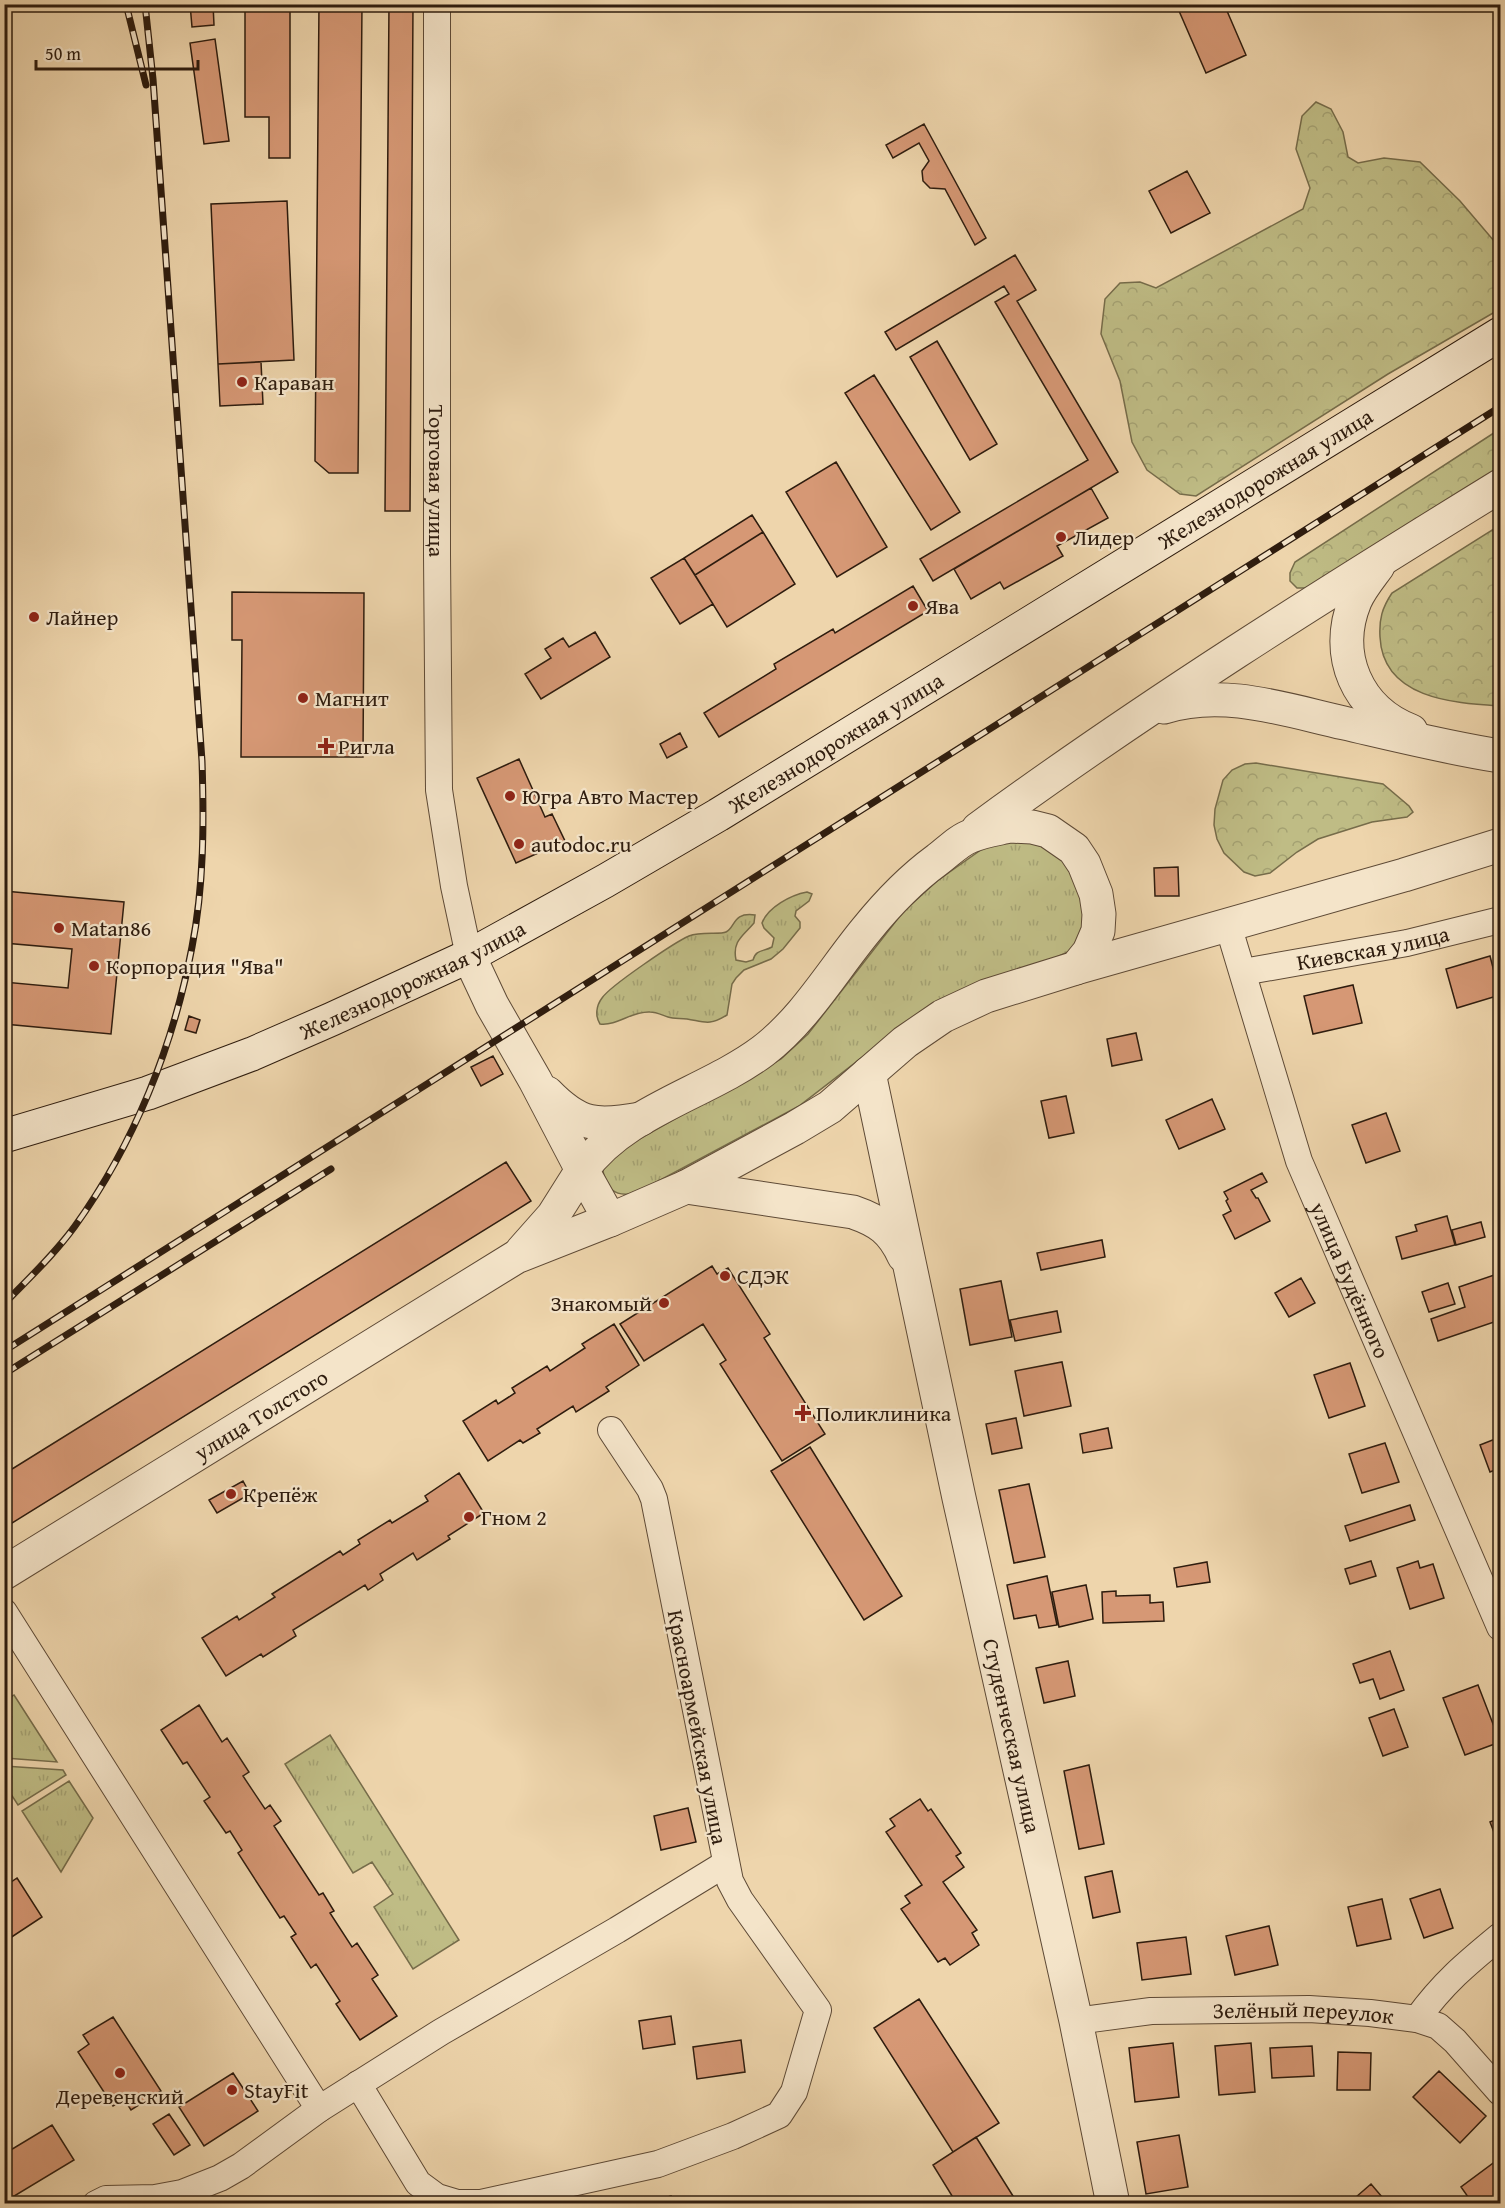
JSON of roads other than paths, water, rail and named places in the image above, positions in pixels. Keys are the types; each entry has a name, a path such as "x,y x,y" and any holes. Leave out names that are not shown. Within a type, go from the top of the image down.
{"street":[{"name":"Торговая улица","path":"437,4 436,555 439,790 454,886 470,956"},
{"name":"Железнодорожная улица","path":"4,1136 148,1094 192,1078 332,1019 470,956 718,815 1500,334"},
{"path":"516,1257 553,1216 599,1148 642,1119 737,1068 782,1035 885,908 930,866 1051,776 1133,721 1386,556 1500,486"},
{"path":"1386,556 1355,600 1349,621 1348,666 1357,687 1376,708 1402,728 1457,749"},
{"path":"1133,721 1173,704 1216,700 1240,701 1457,749 1500,756"},
{"path":"968,837 1011,826 1032,827 1048,831 1074,849 1092,880 1099,914 1098,931 1094,943 1076,968"},
{"path":"516,1257 686,1187 795,1128 830,1107 905,1042 943,1016 986,996 1500,845"},
{"name":"Киевская улица","path":"1243,972 1407,943 1500,920"},
{"name":"улица Будённого","path":"1228,925 1299,1161 1500,1627"},
{"path":"470,956 492,1005 610,1220"},
{"path":"869,1073 909,1268"},
{"path":"535,1080 562,1108 575,1117 592,1123 610,1125 642,1119"},
{"path":"686,1187 853,1212 868,1217 888,1230 898,1244 909,1268"},
{"name":"улица Толстого","path":"4,1573 516,1257"},
{"name":"Студенческая улица","path":"909,1268 1076,2021 1113,2204"},
{"name":"Красноармейская улица","path":"358,2084 418,2183 436,2197 457,2203 481,2203 658,2163 733,2136 779,2115 794,2092 818,2010 740,1900 730,1881 654,1500 650,1489 611,1430"},
{"path":"4,1612 320,2109"},
{"path":"96,2204 106,2199 155,2198 182,2193 202,2186 241,2166 320,2109 441,2032 617,1930 725,1864"},
{"path":"1417,2019 1433,1996 1456,1972 1500,1936"},
{"name":"Зелёный переулок","path":"1076,2021 1150,2011 1309,2009 1417,2019 1438,2026 1455,2041 1500,2092"}],"railway":[{"path":"126,4 146,85"},
{"path":"4,1304 67,1237 116,1162 133,1128 162,1058 174,1021 192,947 199,901 203,831 202,761 153,79 145,4"},
{"path":"4,1351 1500,407"},
{"path":"4,1374 331,1169"}],"place":[{"name":"Караван","path":"242,382"},
{"name":"Лидер","path":"1061,537"},
{"name":"Ява","path":"913,606"},
{"name":"Лайнер","path":"34,617"},
{"name":"Магнит","path":"303,698"},
{"name":"Ригла","path":"326,746"},
{"name":"Югра Авто Мастер","path":"510,796"},
{"name":"autodoc.ru","path":"519,844"},
{"name":"Matan86","path":"59,928"},
{"name":"Корпорация \"Ява\"","path":"94,966"},
{"name":"СДЭК","path":"725,1276"},
{"name":"Знакомый","path":"664,1303"},
{"name":"Поликлиника","path":"803,1413"},
{"name":"Крепёж","path":"231,1494"},
{"name":"Гном 2","path":"469,1517"},
{"name":"Деревенский","path":"120,2073"},
{"name":"StayFit","path":"232,2090"}]}
